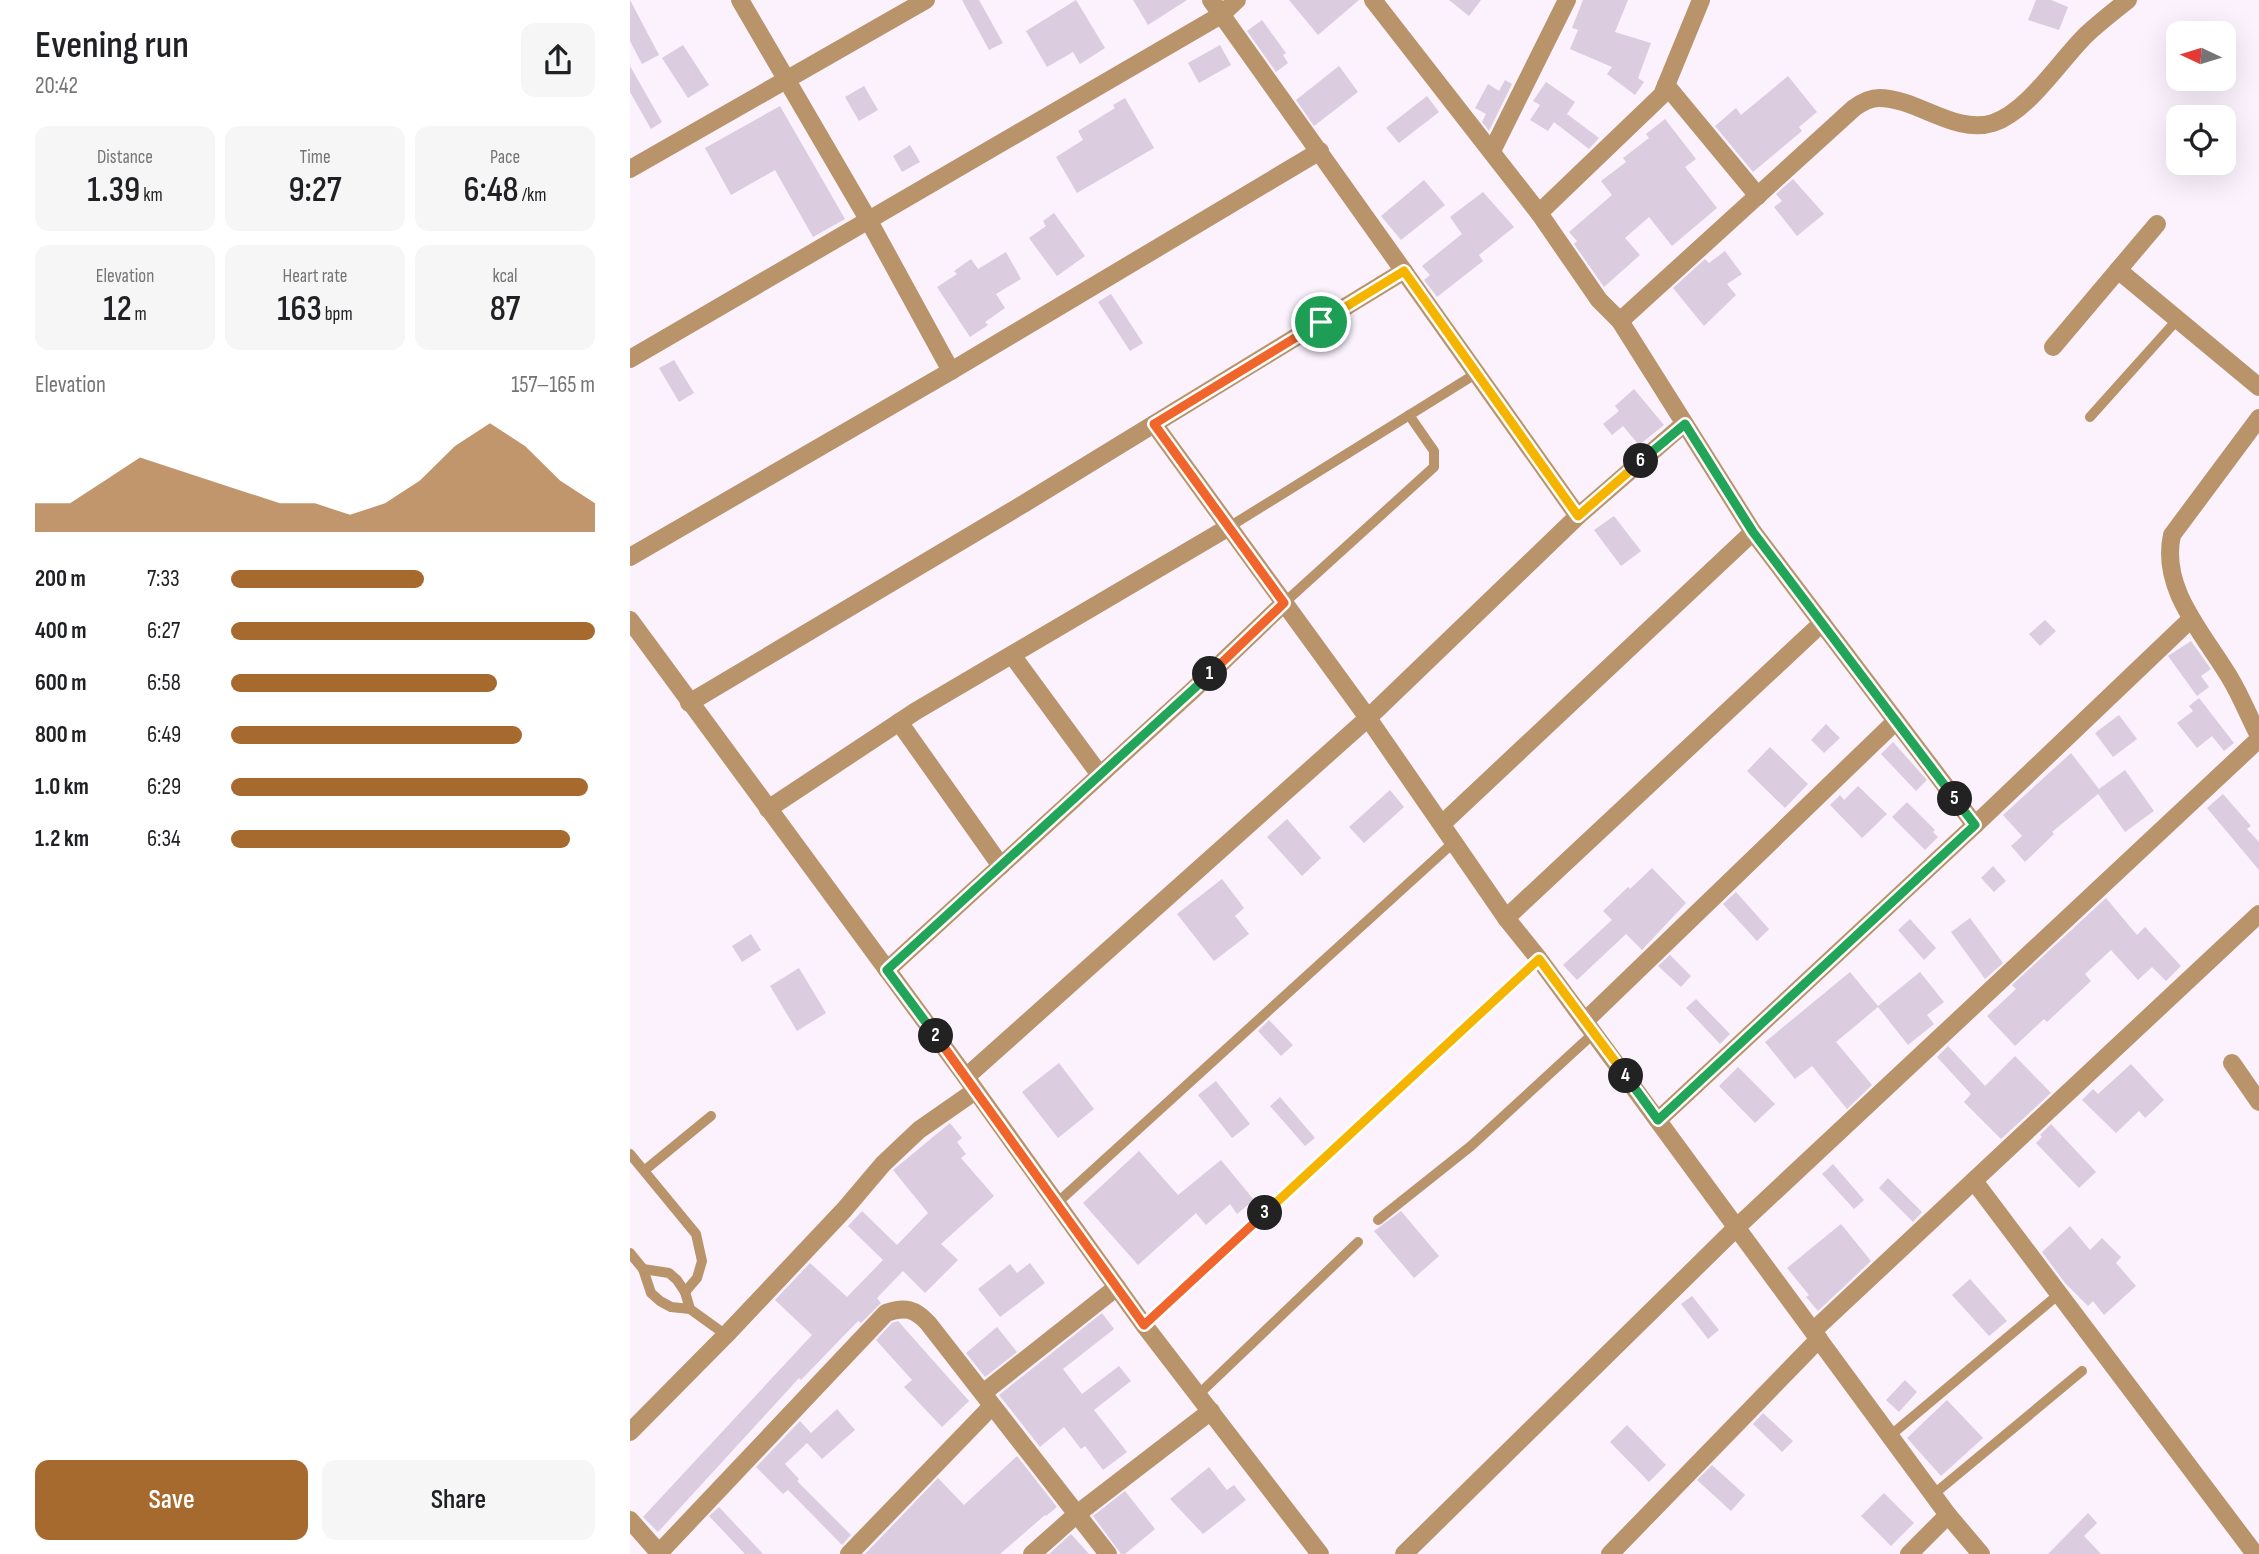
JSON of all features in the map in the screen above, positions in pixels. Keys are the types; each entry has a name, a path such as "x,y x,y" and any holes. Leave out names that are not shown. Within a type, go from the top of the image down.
{"street":[{"path":"740,0 951,370"},
{"path":"630,169 926,0"},
{"path":"630,359 869,222 1216,7 1237,0"},
{"path":"1373,0 1539,213 1600,300 1620,321 1753,532 1975,825"},
{"path":"1492,151 1567,0"},
{"path":"1539,213 1662,95 1701,0"},
{"path":"1620,321 1758,197 1823,134 1865,101 1877,98 1895,100 1956,121 1977,125 1992,123 2010,115 2087,34 2128,0"},
{"path":"1216,7 1578,516"},
{"path":"1666,85 1758,197"},
{"path":"630,557 1320,151"},
{"path":"2053,347 2157,224"},
{"path":"2118,270 2259,387"},
{"path":"689,703 1404,271"},
{"path":"1404,1554 1737,1227 2259,738 2230,678 2191,620 2171,572 2169,551 2172,535 2259,418"},
{"path":"1154,424 1368,718 1506,918 1590,1027 1948,1515 1981,1554"},
{"path":"630,1432 726,1335 844,1210 883,1164 1368,718 1578,516 1685,424"},
{"path":"768,809 899,722 1229,527"},
{"path":"1442,824 1753,532"},
{"path":"887,970 1193,690 1284,603"},
{"path":"630,620 971,1084 1144,1325 1320,1554"},
{"path":"1658,1120 2191,620"},
{"path":"1506,918 1822,623"},
{"path":"1012,655 1100,775"},
{"path":"1590,1027 1896,721"},
{"path":"899,722 1001,866"},
{"path":"1610,1554 1816,1335 1974,1181 2259,914"},
{"path":"2232,1063 2259,1102"},
{"path":"1974,1181 2255,1554"},
{"path":"849,1554 988,1400 1117,1287"},
{"path":"630,1520 657,1553 886,1314 899,1309 909,1309 919,1313 1108,1554"},
{"path":"1032,1554 1077,1514 1211,1412"},
{"path":"1909,1554 1948,1515"}],"lane":[{"path":"2090,417 2177,320"},
{"path":"1229,527 1477,373"},
{"path":"1284,603 1434,467 1434,451 1409,415"},
{"path":"1056,1203 1454,842"},
{"path":"1144,1325 1539,959"},
{"path":"1378,1220 1471,1146 1590,1027"},
{"path":"645,1170 711,1116"},
{"path":"630,1154 696,1234 702,1261 697,1278 685,1292"},
{"path":"1198,1395 1358,1242"},
{"path":"630,1254 643,1269 651,1293 660,1301 671,1307 690,1309 726,1335"},
{"path":"643,1269 669,1273 685,1292 690,1309"},
{"path":"1891,1435 2059,1294"},
{"path":"1934,1494 2082,1371"}],"building":[{"path":"630,0 659,55 642,64 630,41"},
{"path":"962,0 979,0 1003,43 989,50"},
{"path":"1076,0 1105,48 1080,64 1073,52 1047,67 1026,31"},
{"path":"1133,0 1187,0 1148,25"},
{"path":"1289,0 1359,0 1318,35"},
{"path":"1449,0 1481,0 1469,16"},
{"path":"1583,0 1628,0 1615,32 1651,43 1638,78 1644,82 1635,95 1607,74 1612,67 1570,49 1578,30 1572,28"},
{"path":"2036,0 2051,0 2068,7 2059,30 2028,20"},
{"path":"1262,20 1286,53 1283,55 1288,63 1276,72 1247,31"},
{"path":"683,45 709,85 688,98 662,58"},
{"path":"1220,45 1231,65 1199,83 1188,63"},
{"path":"630,66 662,122 651,129 630,92"},
{"path":"1339,66 1358,92 1314,126 1296,100"},
{"path":"1788,76 1817,112 1799,127 1802,131 1753,172 1715,126 1736,108 1741,115"},
{"path":"1505,80 1512,84 1489,131 1482,122 1486,114 1475,108 1488,84 1499,91"},
{"path":"1546,82 1575,102 1567,114 1599,138 1589,149 1554,122 1548,131 1530,120 1540,105 1533,101"},
{"path":"864,86 878,110 859,121 845,97"},
{"path":"1427,96 1439,112 1399,143 1386,128"},
{"path":"1125,98 1154,148 1077,193 1056,157 1083,140 1078,131 1115,108 1113,105"},
{"path":"780,106 845,219 813,237 775,170 731,195 705,148"},
{"path":"1665,119 1696,159 1685,167 1717,208 1672,246 1649,217 1625,238 1640,255 1604,287 1574,244 1577,241 1569,232 1612,195 1601,181 1626,162 1623,158 1649,138 1646,134"},
{"path":"910,145 920,162 902,172 893,156"},
{"path":"1793,179 1824,214 1797,236 1774,207 1782,201 1776,194"},
{"path":"1424,180 1445,205 1401,240 1381,216"},
{"path":"1483,192 1514,227 1479,255 1483,261 1437,297 1424,280 1430,275 1422,266 1462,234 1450,217"},
{"path":"1054,213 1085,256 1057,276 1029,238 1046,226 1043,221"},
{"path":"1725,251 1742,274 1727,284 1736,295 1704,326 1673,288 1705,259 1709,263"},
{"path":"1006,252 1021,279 996,294 1005,308 985,322 988,325 970,337 937,287 957,274 954,271 971,259 978,269"},
{"path":"1111,294 1143,343 1130,351 1098,302"},
{"path":"674,360 694,393 679,402 659,368"},
{"path":"1634,389 1664,425 1639,445 1623,426 1612,435 1603,424 1619,411 1615,406"},
{"path":"1614,516 1641,551 1621,566 1594,530"},
{"path":"2045,620 2056,631 2040,646 2029,634"},
{"path":"2191,641 2211,669 2201,676 2209,687 2197,696 2168,656"},
{"path":"2199,698 2234,743 2224,751 2212,736 2197,748 2177,723 2193,711 2189,706"},
{"path":"2119,715 2137,739 2113,757 2095,733"},
{"path":"1826,724 1840,738 1824,753 1811,740"},
{"path":"1893,742 1927,780 1916,791 1881,754"},
{"path":"1770,747 1808,784 1785,808 1747,771"},
{"path":"2071,753 2099,789 2125,770 2154,811 2125,832 2098,794 2052,832 2054,834 2025,862 2011,846 2022,836 2003,815"},
{"path":"1858,786 1887,814 1862,838 1830,805 1840,795 1844,800"},
{"path":"1390,790 1404,807 1364,843 1349,827"},
{"path":"2223,794 2251,826 2247,829 2259,842 2259,870 2207,808"},
{"path":"1907,802 1935,830 1933,832 1938,837 1925,850 1892,817"},
{"path":"1287,819 1321,858 1302,876 1267,837"},
{"path":"1993,866 2006,881 1994,892 1981,878"},
{"path":"1652,868 1686,903 1642,950 1626,934 1577,980 1563,965 1612,920 1603,911"},
{"path":"1222,879 1244,908 1235,916 1249,934 1214,961 1177,914"},
{"path":"1736,892 1769,929 1757,941 1723,904"},
{"path":"2106,898 2137,935 2145,927 2181,966 2166,981 2152,967 2138,980 2111,950 2085,974 2091,981 2047,1022 2044,1019 2015,1046 1987,1016 2016,989 2012,985"},
{"path":"1970,918 2003,963 1985,979 1951,932"},
{"path":"1910,919 1936,948 1924,960 1898,930"},
{"path":"751,934 761,950 742,962 732,946"},
{"path":"1670,955 1691,976 1681,987 1658,966"},
{"path":"799,968 826,1013 797,1031 770,986"},
{"path":"1850,972 1878,1006 1920,972 1944,1002 1927,1015 1934,1024 1908,1045 1878,1007 1836,1042 1872,1085 1847,1109 1812,1066 1795,1079 1765,1042"},
{"path":"1696,999 1730,1034 1720,1044 1686,1008"},
{"path":"1269,1020 1293,1045 1281,1056 1258,1031"},
{"path":"1948,1046 1985,1086 2015,1056 2051,1093 2001,1139 1964,1102 1971,1094 1937,1057"},
{"path":"1059,1063 1094,1109 1058,1138 1022,1092"},
{"path":"2131,1064 2164,1100 2145,1118 2139,1111 2116,1133 2082,1100 2093,1089 2098,1094"},
{"path":"1738,1067 1775,1104 1755,1123 1719,1086"},
{"path":"1216,1081 1250,1124 1232,1138 1198,1095"},
{"path":"1280,1097 1315,1138 1305,1146 1270,1106"},
{"path":"950,1123 962,1138 957,1142 966,1154 961,1158 994,1196 941,1244 958,1260 925,1293 903,1271 877,1298 881,1303 861,1323 858,1321 801,1380 799,1378 658,1532 643,1517 812,1335 775,1300 810,1263 847,1297 883,1260 848,1226 862,1211 897,1245 928,1213 893,1170"},
{"path":"2051,1124 2096,1172 2079,1188 2036,1143"},
{"path":"1139,1151 1178,1195 1221,1160 1254,1200 1237,1214 1230,1204 1206,1225 1196,1213 1138,1265 1083,1203"},
{"path":"1833,1164 1864,1200 1854,1209 1822,1174"},
{"path":"1888,1178 1922,1212 1913,1222 1879,1188"},
{"path":"1401,1211 1439,1256 1414,1278 1374,1231"},
{"path":"1841,1224 1871,1261 1818,1311 1787,1268"},
{"path":"2070,1226 2090,1250 2102,1238 2121,1257 2116,1263 2136,1286 2104,1315 2093,1301 2088,1306 2065,1283 2042,1252"},
{"path":"1030,1263 1045,1283 1000,1317 978,1289 1010,1264 1017,1273"},
{"path":"1970,1279 2007,1321 1989,1336 1952,1295"},
{"path":"1692,1296 1719,1330 1708,1339 1681,1304"},
{"path":"1102,1313 1114,1329 1063,1369 1082,1394 1119,1366 1131,1381 1094,1410 1127,1452 1103,1470 1085,1446 1081,1449 1064,1427 1040,1447 999,1395"},
{"path":"898,1321 969,1401 942,1427 904,1387 912,1380 876,1340 892,1323"},
{"path":"997,1327 1017,1352 985,1377 966,1353"},
{"path":"1905,1380 1917,1392 1899,1412 1886,1400"},
{"path":"1947,1400 1983,1438 1941,1476 1907,1438"},
{"path":"837,1409 855,1430 822,1459 807,1443 785,1464 799,1479 797,1481 851,1535 842,1545 788,1490 783,1494 756,1467 800,1421 811,1433"},
{"path":"1763,1413 1793,1441 1782,1452 1753,1424"},
{"path":"1627,1425 1666,1465 1649,1482 1610,1442"},
{"path":"1017,1456 1057,1507 1000,1554 865,1554 938,1478 964,1505"},
{"path":"1712,1465 1745,1495 1731,1511 1697,1480"},
{"path":"1209,1467 1227,1490 1234,1485 1246,1500 1203,1534 1170,1499"},
{"path":"1125,1491 1155,1529 1125,1554 1121,1554 1093,1516"},
{"path":"1884,1493 1914,1523 1891,1546 1861,1516"},
{"path":"719,1507 763,1554 745,1554 709,1516"},
{"path":"2088,1513 2097,1523 2084,1536 2101,1554 2048,1554"},
{"path":"1071,1534 1089,1554 1049,1554"}],"route":[{"path":"1404,271 1578,516 1685,424 1753,532 1975,825 1658,1120 1539,959 1144,1325 887,970 1193,690 1284,603 1154,424 1321,322 1404,271"}]}
